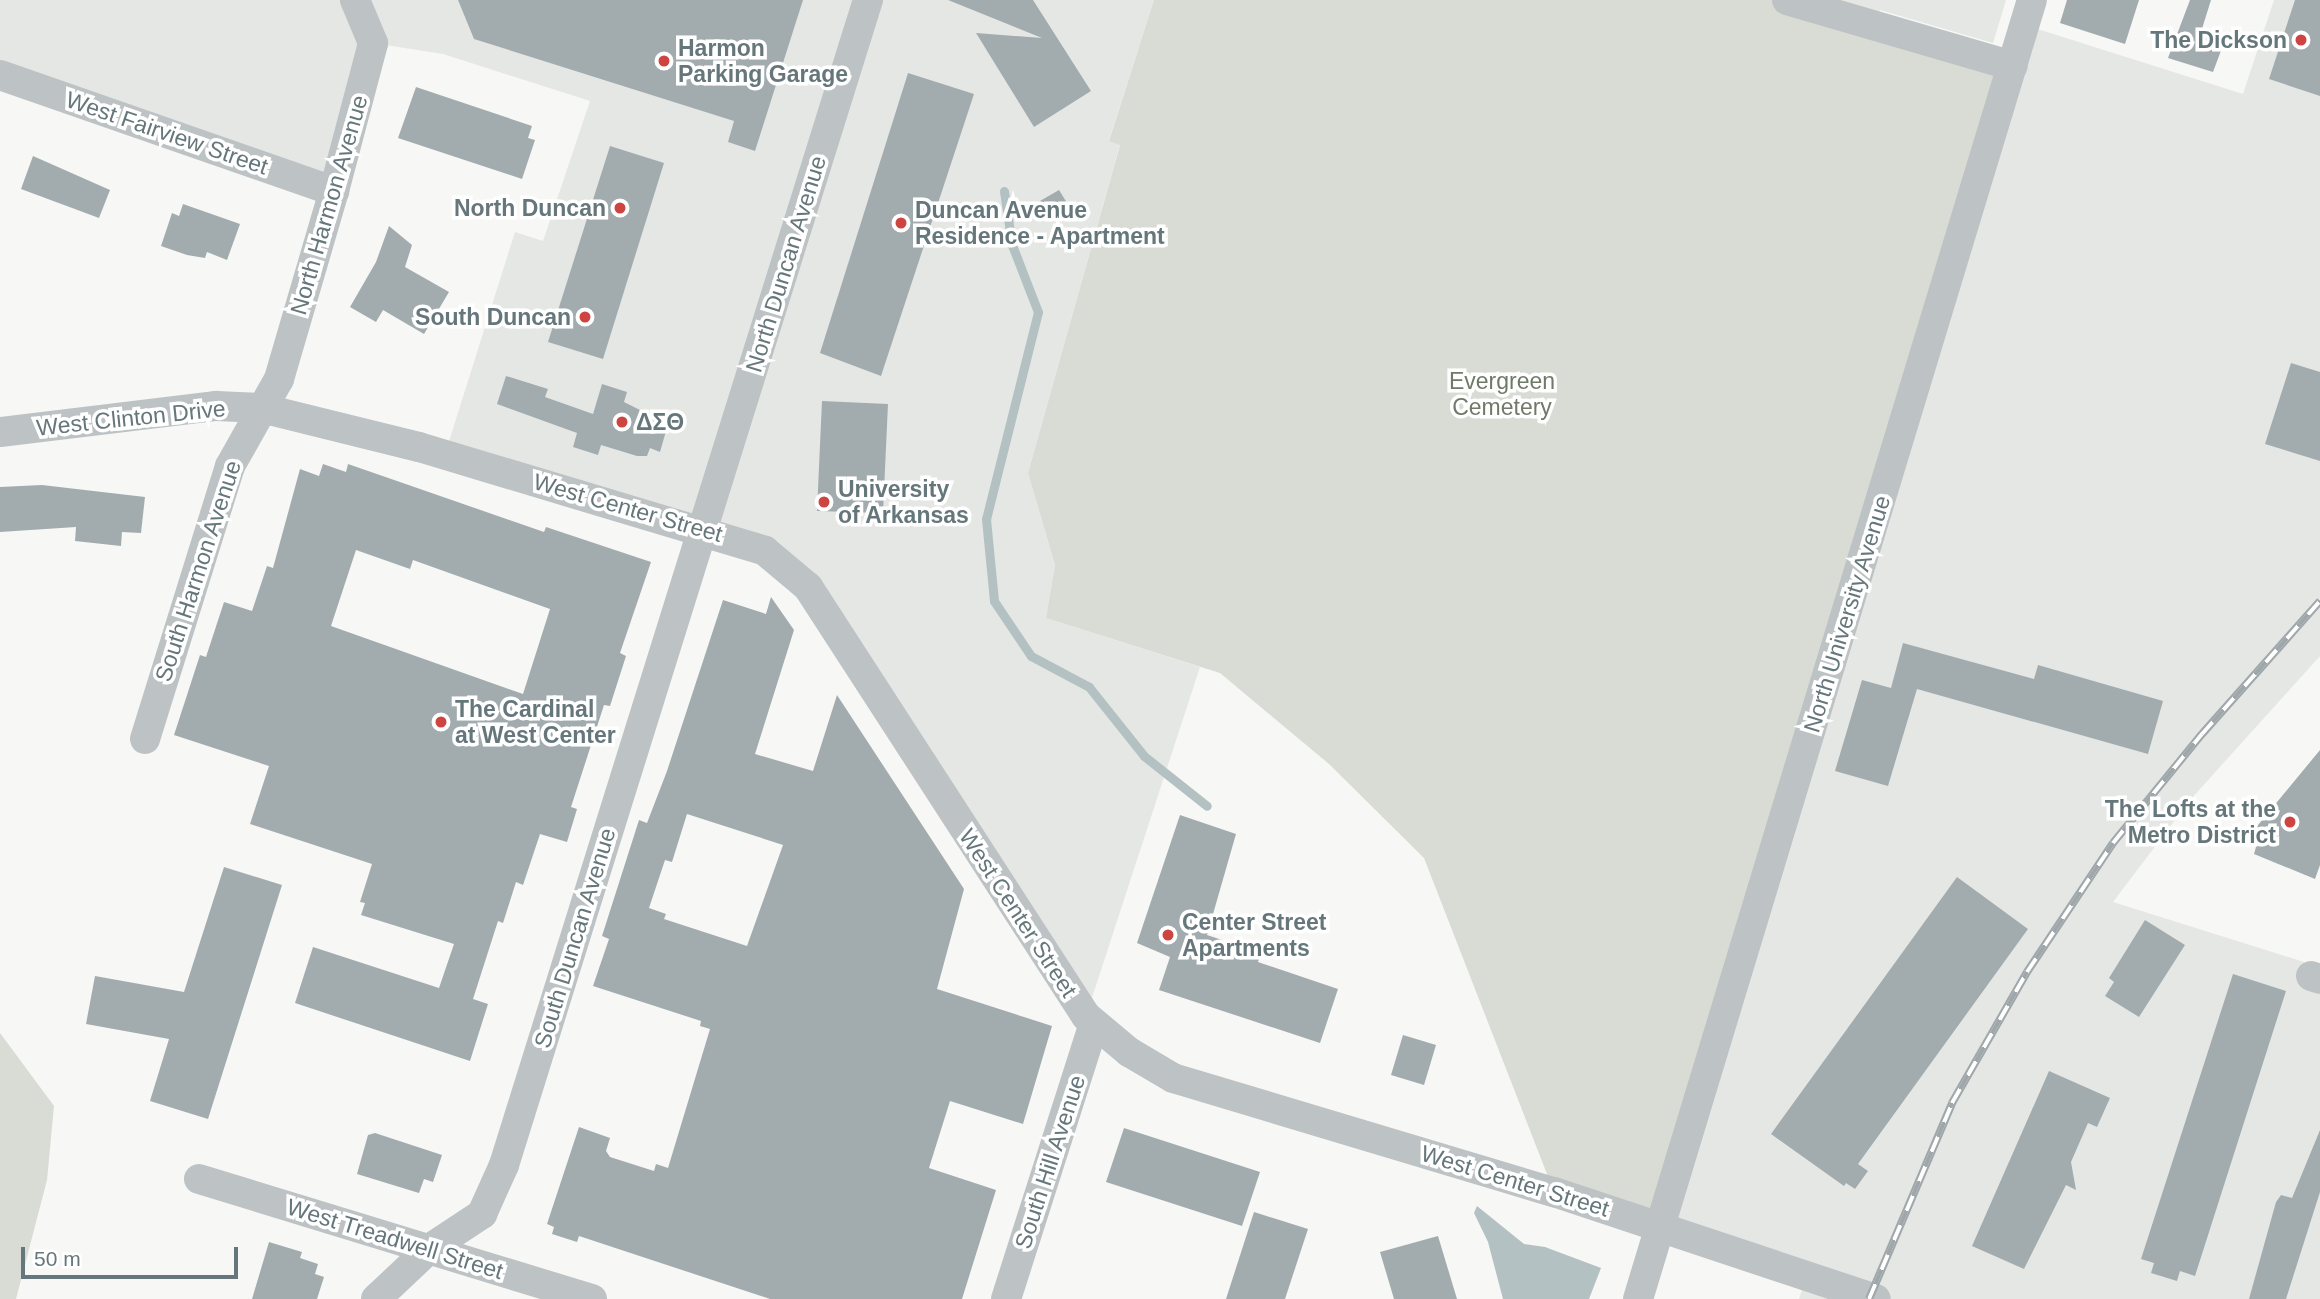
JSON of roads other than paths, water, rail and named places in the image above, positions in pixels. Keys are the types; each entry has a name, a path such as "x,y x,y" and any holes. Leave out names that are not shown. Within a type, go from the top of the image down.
{"street":[{"name":"North Harmon Avenue","path":"261,408 279,380 334,191 373,43 355,0"},
{"name":"North Duncan Avenue","path":"703,529 868,0"},
{"path":"1787,0 2013,66"},
{"name":"North University Avenue","path":"1638,1299 2032,0"},
{"name":"West Fairview Street","path":"0,75 334,191"},
{"name":"West Clinton Drive","path":"0,432 216,406 261,408"},
{"name":"West Center Street","path":"261,408 355,429 703,529 765,551 808,587 1094,1026 1173,1078 1660,1228 1876,1299"},
{"name":"South Harmon Avenue","path":"145,739 230,466 261,408"},
{"name":"South Duncan Avenue","path":"376,1299 429,1250 482,1214 504,1165 703,529"},
{"name":"South Hill Avenue","path":"1006,1299 1094,1026"},
{"name":"West Treadwell Street","path":"200,1179 592,1299"}],"waterway":[{"path":"1004,191 1012,245 1038,312 986,519 994,601 1031,656 1089,687 1144,756 1207,806"}],"railway":[{"path":"1869,1299 1952,1103 2027,972 2113,843 2202,734 2320,601"}],"place":[{"name":"The Dickson","path":"2301,40"},
{"name":"Harmon Parking Garage","path":"664,61"},
{"name":"North Duncan","path":"620,208"},
{"name":"Duncan Avenue Residence - Apartment","path":"901,223"},
{"name":"South Duncan","path":"585,317"},
{"name":"ΔΣΘ","path":"622,422"},
{"name":"University of Arkansas","path":"824,502"},
{"name":"The Cardinal at West Center","path":"441,722"},
{"name":"The Lofts at the Metro District","path":"2290,822"},
{"name":"Center Street Apartments","path":"1168,935"}],"park label":[{"name":"Evergreen Cemetery","path":"1502,394"}]}
